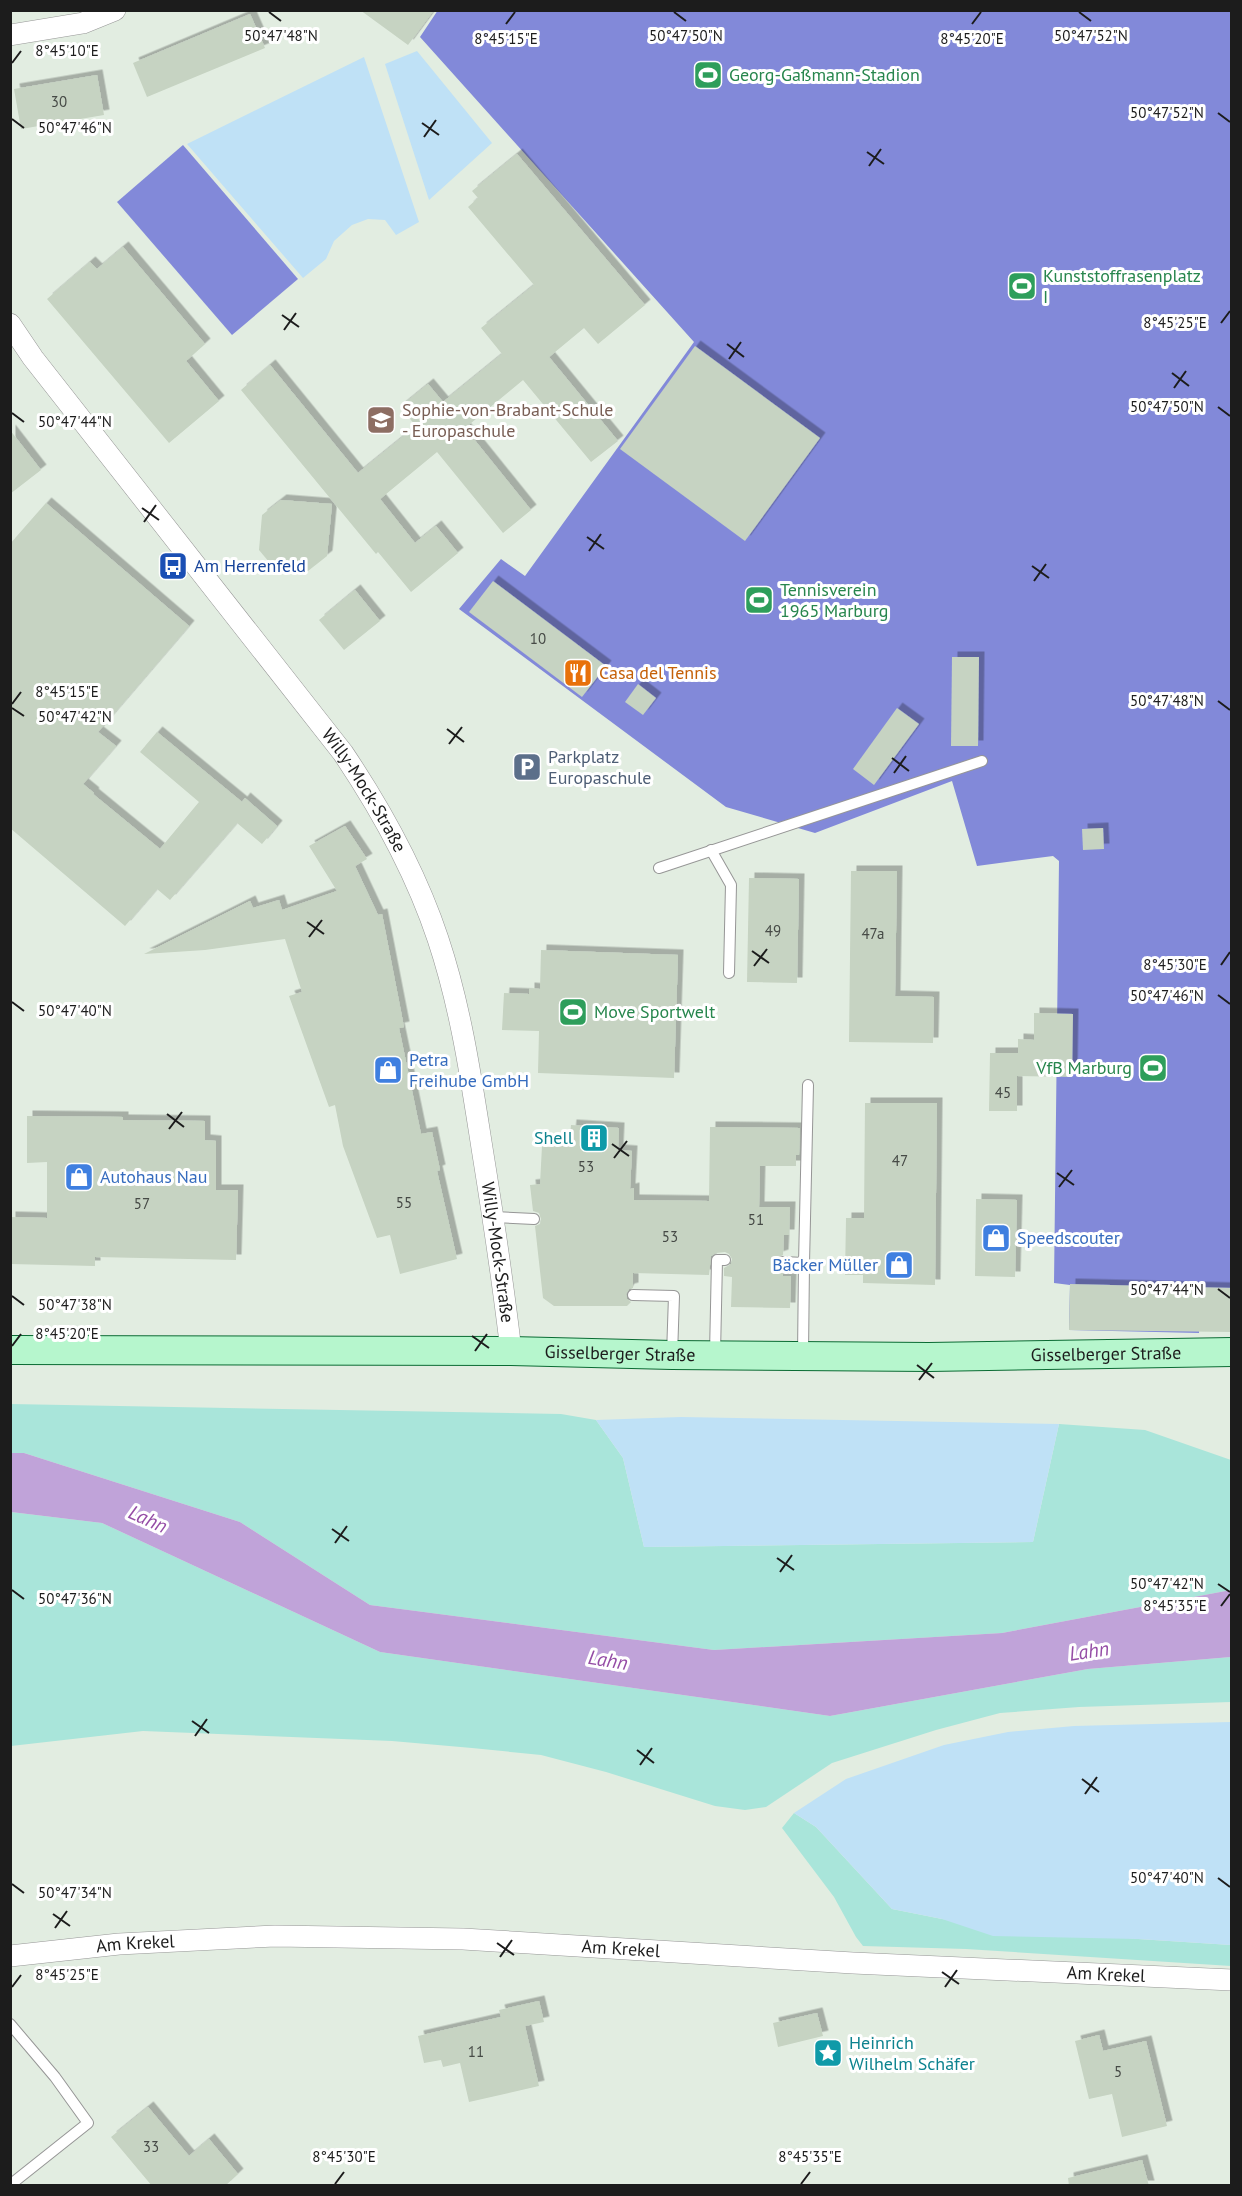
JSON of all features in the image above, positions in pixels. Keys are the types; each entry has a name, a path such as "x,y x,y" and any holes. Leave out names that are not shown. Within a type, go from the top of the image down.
{"main road":[{"name":"Gisselberger Straße","path":"10,1350 511,1351 929,1357 1232,1352"}],"street":[{"path":"10,35 83,23 115,10"},
{"name":"Willy-Mock-Straße","path":"10,324 33,358 344,753 373,797 405,859 438,937 456,999 472,1080 494,1217 511,1351"},
{"name":"Am Krekel","path":"10,1956 119,1944 276,1936 463,1939 853,1963 1232,1980"}],"lane":[{"path":"658,868 982,761"},
{"path":"711,850 730,885 729,973"},
{"path":"803,1355 808,1086"},
{"path":"494,1217 534,1219"},
{"path":"715,1355 717,1260 725,1260"},
{"path":"783,1263 804,1263"},
{"path":"633,1294 674,1296 672,1355"},
{"path":"10,2024 55,2077 88,2123 10,2185"}],"shaded area":[{"name":"Georg-Gaßmann-Stadion","path":"438,10 1231,11 1231,1332 1200,1288 1199,1333 1069,1330 1070,1285 1054,1283 1059,861 1053,856 977,866 952,781 815,833 726,807 459,609 501,559 525,576 694,342 420,37"},
{"path":"417,51 492,143 429,200 385,64"},
{"path":"364,57 419,222 396,235 385,220 368,219 352,225 334,241 326,259 303,278 187,144"},
{"path":"183,145 298,279 232,335 117,202"},
{"path":"10,1404 561,1414 596,1420 623,1458 644,1547 1033,1542 1059,1424 1145,1430 1231,1460 1231,1590 1002,1633 714,1650 370,1605 240,1522 24,1453 11,1453"},
{"path":"681,1417 1059,1424 1033,1542 644,1547 623,1458 596,1420"},
{"path":"11,1512 102,1523 380,1652 830,1716 1088,1669 1231,1657 1231,1702 1079,1707 1000,1713 936,1730 832,1763 766,1807 745,1810 715,1806 606,1772 541,1755 392,1741 143,1731 11,1746"},
{"path":"1231,1722 1231,1945 1138,1939 993,1936 942,1919 892,1909 816,1827 794,1813 846,1779 944,1745 1008,1732 1074,1726"},
{"path":"794,1813 816,1827 892,1909 942,1919 1138,1939 1231,1945 1231,1966 966,1949 863,1946 834,1897 782,1828"}],"water":[{"name":"Lahn","path":"10,1453 24,1453 240,1522 370,1605 714,1650 1002,1633 1231,1590 1231,1657 1088,1669 830,1716 380,1652 102,1523 11,1512"}],"building":[{"path":"360,10 434,10 408,45"},
{"path":"250,14 265,48 147,97 133,63"},
{"path":"97,75 104,115 21,129 14,89"},
{"path":"517,154 645,305 598,344 584,328 549,357 618,441 591,462 523,380 465,428 531,510 503,533 437,452 380,499 415,543 436,526 458,553 411,592 378,552 376,554 241,390 270,365 358,473 416,426 400,407 428,384 443,402 502,354 481,328 534,285 468,207 478,198 472,191"},
{"path":"123,247 205,344 186,361 219,401 169,443 47,299 90,262 97,269"},
{"path":"695,346 820,438 745,541 620,449"},
{"path":"10,430 41,470 10,494"},
{"path":"281,500 332,504 327,556 308,571 274,568 259,550 262,515"},
{"path":"46,503 189,626 98,732 116,746 83,784 160,849 199,802 140,752 157,732 242,802 245,798 277,826 262,844 237,823 170,900 157,889 125,926 10,828 10,544"},
{"path":"493,581 606,666 582,697 469,612"},
{"path":"355,590 380,621 344,650 319,620"},
{"path":"952,657 979,657 978,746 951,746"},
{"path":"638,684 656,698 643,715 625,702"},
{"path":"897,708 919,724 874,785 853,769"},
{"path":"345,826 367,859 355,866 378,915 382,914 404,1027 399,1028 421,1134 432,1132 440,1170 437,1171 457,1259 400,1274 390,1235 377,1238 343,1146 335,1105 329,1107 289,996 302,992 285,939 205,950 144,954 250,901 253,908 279,900 282,910 337,891 309,846"},
{"path":"1103,828 1104,849 1083,850 1082,829"},
{"path":"851,871 897,871 895,996 934,997 933,1043 849,1042"},
{"path":"749,878 799,879 797,983 747,982"},
{"path":"541,950 678,955 674,1078 538,1073 539,1031 502,1030 504,993 529,994 529,988 540,989"},
{"path":"1034,1013 1073,1014 1072,1077 1017,1076 1017,1111 989,1111 990,1053 1018,1053 1018,1039 1034,1040"},
{"path":"865,1103 937,1103 935,1285 863,1283 863,1275 845,1275 846,1218 864,1218"},
{"path":"27,1116 205,1121 205,1140 216,1141 216,1190 238,1190 236,1260 95,1257 95,1266 10,1264 10,1217 47,1218 47,1162 27,1163"},
{"path":"571,1125 619,1128 618,1150 632,1151 630,1189 634,1188 634,1200 709,1201 710,1127 800,1128 799,1155 796,1155 796,1166 760,1166 759,1207 790,1207 789,1235 784,1235 783,1255 777,1257 776,1262 778,1268 783,1269 783,1276 791,1276 790,1308 731,1307 732,1277 724,1276 724,1268 731,1264 732,1259 725,1252 711,1256 709,1275 633,1273 633,1288 629,1289 626,1294 627,1299 631,1302 627,1306 554,1306 543,1298 535,1226 540,1224 541,1219 539,1213 533,1211 530,1185 540,1184 542,1146 569,1147"},
{"name":"Speedscouter","path":"976,1199 1017,1200 1015,1277 975,1276"},
{"path":"1070,1284 1232,1288 1232,1332 1069,1330"},
{"path":"539,2001 544,2022 525,2026 539,2086 469,2102 460,2063 443,2067 441,2060 424,2063 418,2036 501,2017 499,2010"},
{"path":"817,2013 823,2036 778,2047 773,2023"},
{"path":"1099,2035 1103,2051 1146,2041 1167,2126 1122,2137 1112,2094 1089,2099 1075,2041"},
{"path":"148,2107 189,2156 209,2139 238,2174 225,2186 152,2186 111,2137"},
{"path":"1142,2160 1149,2186 1069,2186 1068,2178"}],"place":[{"name":"Georg-Gaßmann-Stadion","path":"708,75"},
{"name":"Kunststoffrasenplatz I","path":"1022,286"},
{"name":"Sophie-von-Brabant-Schule - Europaschule","path":"381,420"},
{"name":"Am Herrenfeld","path":"173,566"},
{"name":"Tennisverein 1965 Marburg","path":"759,600"},
{"name":"Casa del Tennis","path":"578,673"},
{"name":"Parkplatz Europaschule","path":"527,767"},
{"name":"Move Sportwelt","path":"573,1012"},
{"name":"VfB Marburg","path":"1153,1068"},
{"name":"Petra Freihube GmbH","path":"388,1070"},
{"name":"Shell","path":"594,1138"},
{"name":"Autohaus Nau","path":"79,1177"},
{"name":"Speedscouter","path":"996,1238"},
{"name":"Bäcker Müller","path":"899,1265"},
{"name":"Heinrich Wilhelm Schäfer","path":"828,2053"}]}
